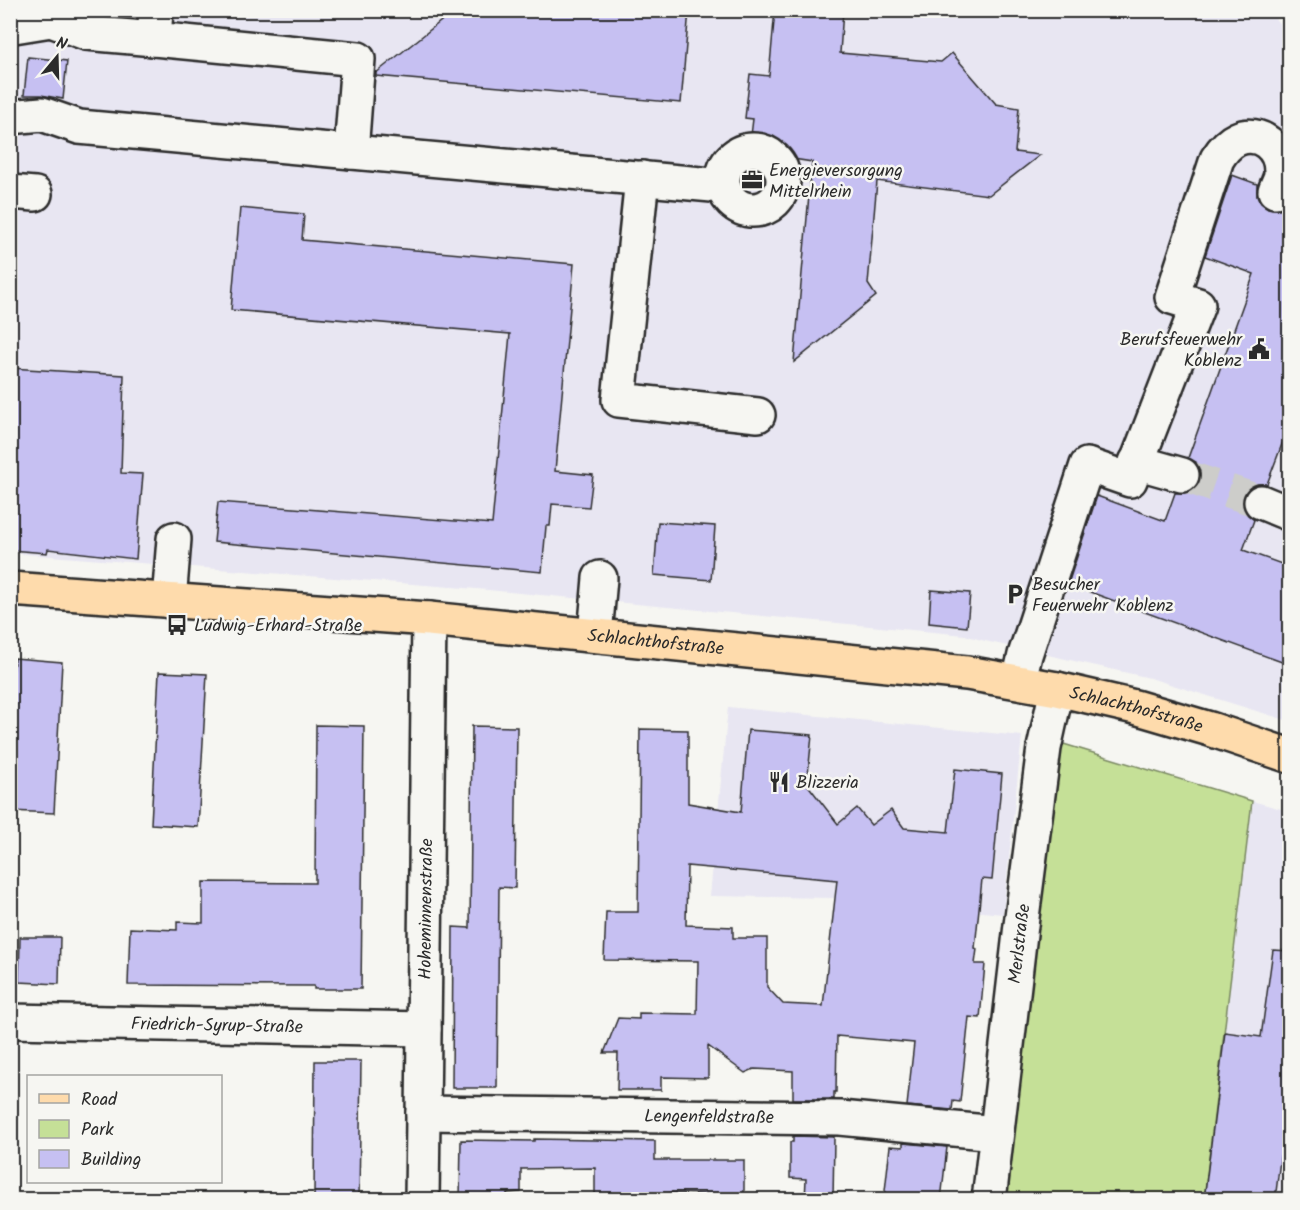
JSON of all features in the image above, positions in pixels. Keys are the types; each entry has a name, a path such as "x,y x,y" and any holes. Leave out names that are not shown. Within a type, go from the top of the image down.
{"main road":[{"name":"Schlachthofstraße","path":"10,590 429,619 891,665 1019,681 1135,707 1290,756"}],"street":[{"path":"12,26 48,43 86,33 155,25 358,59 351,152"},
{"path":"10,119 41,135 78,127 723,186"},
{"path":"1019,681 1033,615 1087,465 1130,480 1198,305 1172,297 1217,159 1235,139 1249,136 1262,138 1274,147 1280,162 1281,174 1275,191"},
{"path":"642,178 619,400 758,415"},
{"path":"1136,462 1182,475"},
{"path":"169,601 174,539"},
{"path":"595,635 600,578"},
{"name":"Hoheminnenstraße","path":"422,1200 429,619"},
{"name":"Merlstraße","path":"989,1200 1044,748 1057,688"},
{"name":"Friedrich-Syrup-Straße","path":"10,1021 424,1029"},
{"name":"Lengenfeldstraße","path":"423,1113 840,1118 996,1133"}],"shaded area":[{"path":"10,11 1269,11 1290,37 1289,721 1150,678 965,635 477,589 11,553"},
{"path":"728,707 1022,736 1003,914 834,898 710,896"},
{"path":"1252,801 1289,811 1289,1199 1204,1200"}],"green space":[{"path":"1057,742 1252,801 1204,1199 1000,1200"}],"building":[{"path":"455,10 689,10 681,103 376,76 376,73"},
{"path":"775,10 843,10 840,53 941,62 952,53 996,104 1019,108 1015,152 1040,155 989,195 877,181 868,284 876,296 794,362 812,162 749,152 753,119 745,118 750,74 769,76"},
{"path":"28,57 67,61 63,99 24,95"},
{"name":"Berufsfeuerwehr Koblenz","path":"1232,175 1257,184 1257,195 1261,203 1268,208 1279,209 1290,202 1290,423 1267,484 1258,484 1249,488 1244,494 1242,504 1247,514 1254,520 1243,550 1290,567 1290,665 1068,584 1097,496 1165,521 1175,493 1187,493 1200,481 1200,470 1196,462 1188,458 1254,274 1205,256"},
{"path":"240,208 304,214 302,240 574,264 555,471 593,475 589,507 552,504 550,526 546,526 542,572 214,542 218,502 492,524 510,334 231,310"},
{"path":"10,368 124,375 121,473 143,474 136,559 48,549 47,553 10,550"},
{"path":"658,522 715,526 711,580 654,575"},
{"path":"931,590 970,593 967,627 929,623"},
{"path":"14,658 62,662 54,813 10,811 10,732"},
{"path":"159,672 207,674 198,827 151,824"},
{"path":"316,725 364,726 361,989 314,989 314,986 128,985 130,928 177,930 177,922 203,923 203,882 315,883"},
{"path":"472,726 517,727 515,888 499,887 497,1088 452,1088 453,927 470,928"},
{"path":"640,729 688,730 688,803 741,812 748,730 812,735 807,784 838,824 857,808 871,825 891,810 904,828 948,832 955,769 1002,774 992,880 982,879 975,948 977,949 975,964 985,964 980,1018 969,1017 960,1102 953,1101 952,1110 907,1106 914,1043 837,1036 834,1099 793,1099 793,1071 754,1069 745,1073 708,1046 708,1078 661,1077 661,1090 617,1090 618,1053 604,1053 618,1018 639,1019 639,1013 697,1014 698,961 604,960 606,912 638,912","holes":["687,866 837,880 823,1006 783,1004 767,987 767,938 733,938 733,927 686,925"]},
{"path":"20,937 60,937 59,984 19,982"},
{"path":"1273,950 1290,951 1290,1153 1281,1152 1275,1200 1204,1200 1225,1032 1261,1037"},
{"path":"315,1061 361,1061 359,1200 314,1200"},
{"path":"793,1136 834,1137 833,1200 805,1200 806,1179 790,1178 790,1142 793,1142"},
{"path":"534,1139 655,1141 655,1160 744,1160 744,1195 670,1193 670,1200 595,1200 595,1168 521,1169 521,1192 507,1193 507,1200 460,1200 461,1140 534,1141"},
{"path":"903,1143 947,1147 941,1200 884,1200 890,1146 903,1147"}],"tunnel":[{"path":"1182,475 1261,502"}],"place":[{"name":"Energieversorgung Mittelrhein","path":"752,180"},
{"name":"Berufsfeuerwehr Koblenz","path":"1259,349"},
{"name":"Besucher Feuerwehr Koblenz","path":"1015,594"},
{"name":"Ludwig-Erhard-Straße","path":"177,625"},
{"name":"Blizzeria","path":"779,782"}]}
